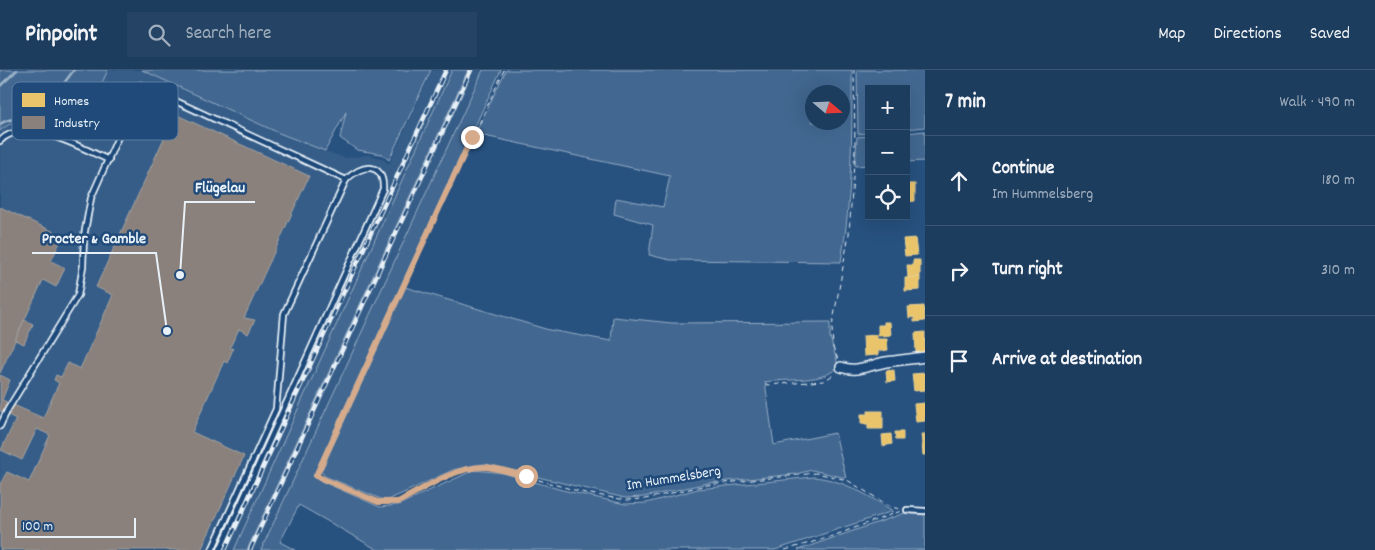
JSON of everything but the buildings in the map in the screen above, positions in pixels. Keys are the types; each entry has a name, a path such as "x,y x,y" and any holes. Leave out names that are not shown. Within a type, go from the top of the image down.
{"street":[{"path":"841,367 848,370 862,369 885,362 925,357"}],"lane":[{"path":"178,103 346,180"},
{"path":"0,141 12,133"},
{"path":"60,140 109,160"},
{"path":"0,426 8,409 78,295 83,266 84,236 91,198 117,140"},
{"path":"212,550 276,409 284,314 346,180 355,171 366,168 379,172 383,178 383,189 220,550"},
{"path":"907,510 925,511"}],"path":[{"name":"Im Hummelsberg","path":"504,70 316,476 378,502 388,504 398,502 453,474 484,467 503,470 585,493 626,500 645,499 707,485 816,473 846,480 891,507 907,510"},
{"path":"766,385 824,380 834,376 841,367 833,348 832,327 849,234 854,149 854,70"},
{"path":"785,550 827,538 907,510"}],"shaded area":[{"path":"0,70 108,70 102,82 12,82 12,124 0,131"},
{"path":"108,70 142,70 168,82 102,82"},
{"path":"142,70 431,70 389,160 382,154 357,150 340,138 346,112 325,151 279,133 178,87 178,82 168,82"},
{"path":"432,70 452,70 234,550 0,550 0,131 12,125 12,140 178,140 178,87 279,133 325,151 345,158 368,155 380,158 389,164"},
{"path":"452,70 468,70 247,550 234,550"},
{"path":"468,70 483,70 261,550 247,550"},
{"path":"483,70 501,70 314,475 315,478 380,507 398,505 474,470 504,473 562,490 625,504 646,503 698,489 813,477 824,478 845,485 865,494 893,511 775,550 378,550 299,505 280,542 295,550 261,550"},
{"path":"506,70 852,70 849,191 841,262 670,260 649,255 653,225 614,214 616,198 663,207 670,176 475,134"},
{"path":"857,70 925,70 925,127 910,129 910,85 865,85 865,133 858,134"},
{"path":"925,131 925,161 910,162 910,133"},
{"path":"865,136 865,165 855,166 857,137"},
{"path":"405,287 549,330 611,341 613,317 672,323 830,322 830,337 838,365 833,371 816,378 765,382 774,445 835,433 846,478 812,470 796,474 708,483 644,497 625,498 484,464 453,470 386,501 324,476 321,471"},
{"path":"905,513 925,515 925,550 798,550"}],"waterway":[{"path":"0,86 17,70"},
{"path":"65,82 74,70"},
{"path":"0,124 12,119"}],"railway":[{"path":"225,550 446,70"},
{"path":"250,550 471,70"}],"place":[{"name":"Flügelau","path":"180,275"},
{"name":"Procter & Gamble","path":"167,331"}],"route":[{"path":"472,137 316,476 378,502 388,504 398,502 453,474 469,469 484,467 526,476"}]}
